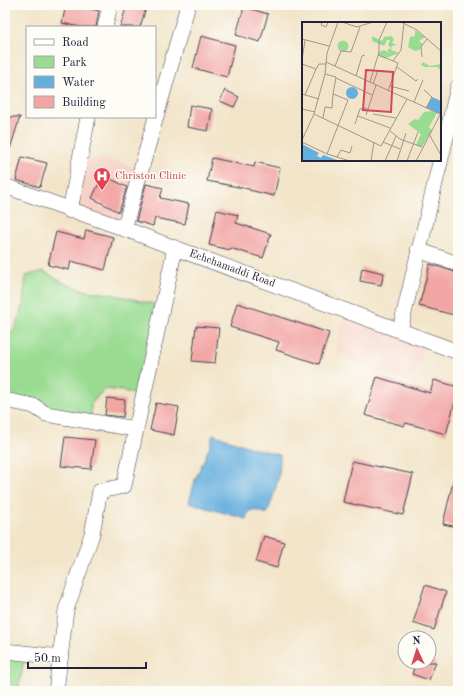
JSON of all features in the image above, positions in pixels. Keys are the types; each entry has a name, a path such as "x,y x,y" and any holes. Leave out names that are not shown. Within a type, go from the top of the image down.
{"street":[{"path":"105,26 110,5"},
{"path":"156,117 188,5"},
{"path":"441,156 458,87"},
{"path":"70,211 88,118"},
{"path":"124,229 156,118"},
{"path":"400,330 440,161"},
{"name":"Echchamaddi Road","path":"5,186 458,352"},
{"path":"56,691 66,610 92,534 100,491 124,486 175,248"},
{"path":"418,250 458,264"},
{"path":"5,400 34,406 46,414 136,429"},
{"path":"5,651 61,657"}],"shaded area":[{"name":"Christon Clinic","path":"103,159 120,162 137,169 117,226 70,211 87,160"},
{"path":"350,312 427,341 414,376 409,381 374,371 337,351 339,329"}],"green space":[{"path":"43,271 66,284 87,291 111,294 162,306 143,397 124,391 104,389 91,404 91,421 5,400 5,336 15,329 23,303 26,276"},
{"path":"5,647 26,651 18,691 5,691"}],"water":[{"path":"213,434 249,447 280,455 278,478 267,514 251,510 246,519 189,503 195,480 210,446"}],"building":[{"path":"66,5 73,5 99,11 96,26 76,26 62,23"},
{"path":"127,5 136,5 146,8 140,26 120,26"},
{"path":"244,7 268,14 260,42 236,35"},
{"path":"201,36 235,45 227,77 193,68"},
{"path":"225,90 239,97 234,107 220,101"},
{"path":"190,105 212,109 208,131 187,127"},
{"path":"5,117 20,117 8,155 5,154"},
{"path":"22,157 47,163 40,187 16,180"},
{"path":"212,158 254,167 255,162 280,168 274,196 249,189 207,181"},
{"path":"103,175 127,187 119,212 92,198"},
{"path":"146,184 163,188 160,198 189,204 185,224 155,218 153,226 136,221"},
{"path":"217,210 238,215 236,223 271,234 263,258 230,248 230,250 209,245"},
{"path":"86,230 113,237 105,270 71,261 69,270 48,265 56,232 84,239"},
{"path":"430,264 458,273 458,316 419,306"},
{"path":"362,268 384,273 381,285 360,281"},
{"path":"237,303 329,333 319,364 276,350 279,342 230,327"},
{"path":"196,326 219,328 215,363 192,361"},
{"path":"377,377 430,393 434,380 458,387 446,434 406,423 404,426 365,415"},
{"path":"107,398 125,400 123,417 105,415"},
{"path":"156,403 179,407 174,435 150,430"},
{"path":"65,437 95,440 91,469 61,466"},
{"path":"352,461 413,474 403,515 343,502"},
{"path":"453,482 458,483 458,527 443,524"},
{"path":"264,536 284,542 277,568 256,562"},
{"path":"425,585 446,592 434,630 413,623"},
{"path":"413,670 433,670 429,680 412,674"}],"place":[{"name":"Christon Clinic","path":"102,191"}]}
